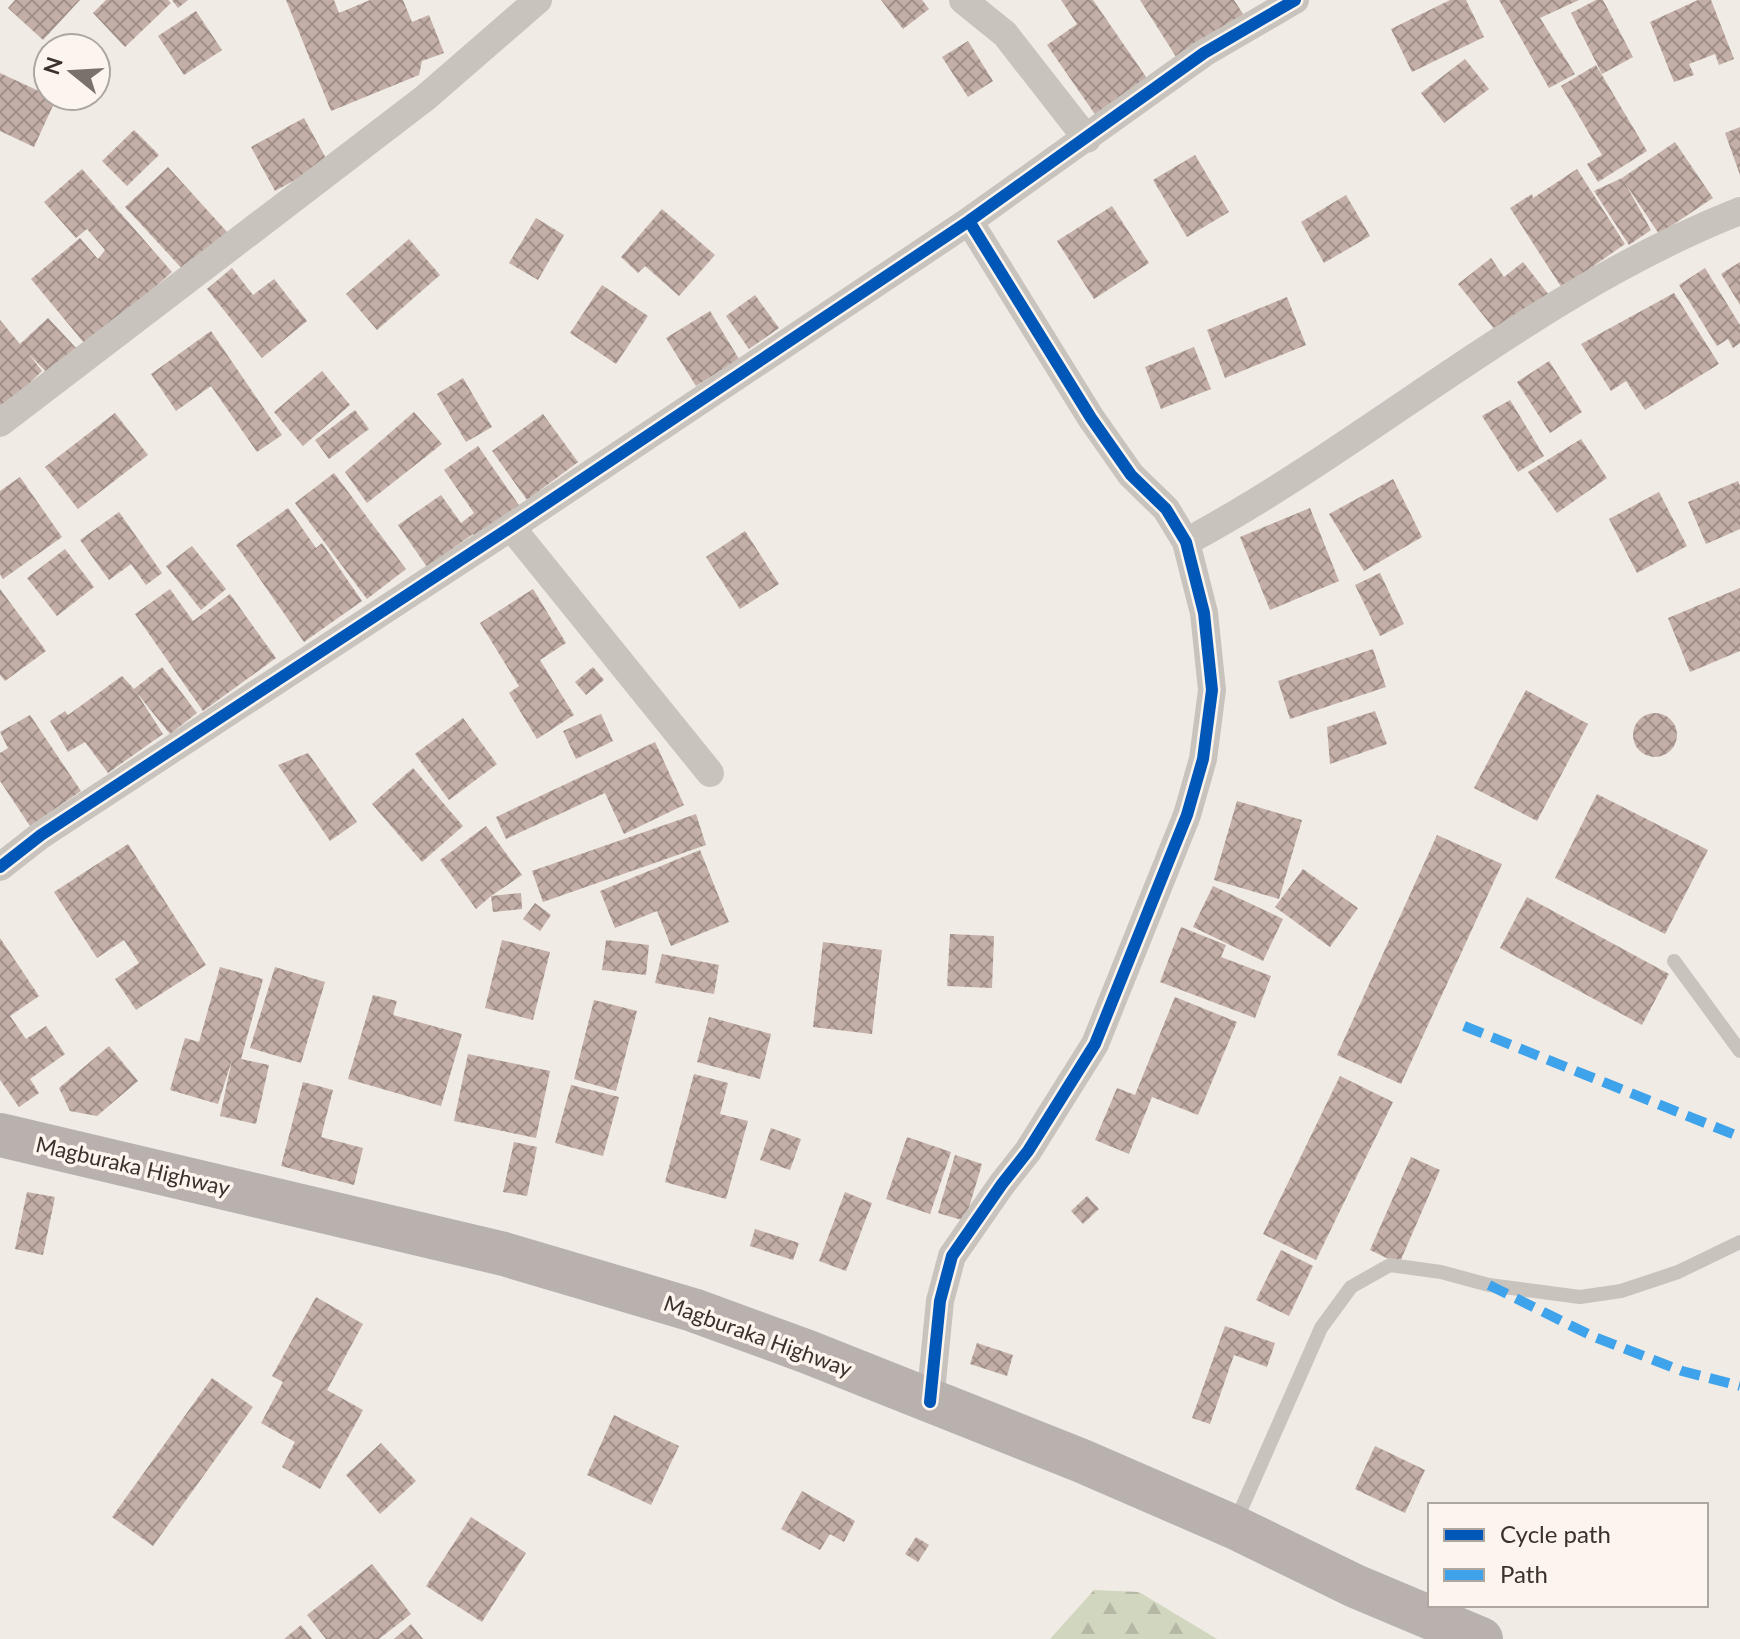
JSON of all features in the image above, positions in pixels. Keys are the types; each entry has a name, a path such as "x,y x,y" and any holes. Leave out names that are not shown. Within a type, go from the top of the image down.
{"main road":[{"name":"Magburaka Highway","path":"0,1135 504,1254 693,1310 808,1352 1082,1461 1234,1527 1355,1586 1481,1639"}],"street":[{"path":"0,423 425,98 538,0"},
{"path":"963,0 1005,34 1087,139"},
{"path":"0,867 41,835 511,527 969,221 1204,53 1295,0"},
{"path":"1186,542 1280,488 1574,292 1714,221 1740,211"},
{"path":"930,1402 940,1301 952,1256 1028,1151 1095,1044 1187,815 1203,759 1212,690 1204,613 1186,542 1166,509 1131,475 1091,418 969,221"},
{"path":"511,527 710,773"}],"lane":[{"path":"1674,961 1740,1051"},
{"path":"1234,1527 1321,1328 1351,1287 1390,1265 1441,1272 1489,1285 1580,1297 1621,1291 1678,1272 1740,1243"}],"green space":[{"path":"1094,1590 1139,1592 1217,1639 1050,1639"}],"building":[{"path":"15,0 80,0 50,32 34,32 8,8"},
{"path":"106,0 168,0 171,3 125,47 93,13"},
{"path":"172,0 188,0 178,8"},
{"path":"286,0 334,0 339,13 370,0 403,0 412,22 429,15 444,53 422,61 419,75 331,111"},
{"path":"881,0 922,0 929,9 903,29"},
{"path":"1061,0 1093,0 1153,87 1101,123 1047,45 1077,24"},
{"path":"1140,0 1234,0 1247,20 1180,63"},
{"path":"1450,0 1466,0 1484,37 1412,72 1391,29"},
{"path":"1499,0 1579,0 1540,18 1575,74 1549,88"},
{"path":"1596,0 1603,0 1633,57 1602,74 1571,13"},
{"path":"1698,0 1711,0 1734,59 1719,65 1715,54 1689,64 1694,75 1674,82 1650,22"},
{"path":"196,11 222,50 184,75 158,36"},
{"path":"968,41 993,81 968,97 942,57"},
{"path":"1465,59 1489,89 1444,123 1421,93"},
{"path":"1596,65 1647,151 1598,182 1587,164 1602,155 1561,86"},
{"path":"0,73 32,88 32,112 50,112 34,147 0,131"},
{"path":"304,118 328,162 275,191 251,147"},
{"path":"1740,127 1740,175 1725,133"},
{"path":"134,130 159,155 127,186 102,161"},
{"path":"1675,142 1713,198 1659,234 1625,183 1651,230 1629,245 1594,191 1622,178"},
{"path":"1195,155 1229,212 1187,237 1153,180"},
{"path":"168,167 228,233 186,273 125,207"},
{"path":"82,169 172,272 120,318 90,350 31,279 80,238 98,259 105,250 87,229 76,238 44,202"},
{"path":"1577,169 1625,244 1562,288 1510,208 1532,194 1533,198"},
{"path":"1346,195 1370,236 1324,263 1301,222"},
{"path":"1112,206 1149,263 1094,299 1057,241"},
{"path":"662,209 715,255 679,296 645,266 638,273 621,257"},
{"path":"536,218 564,235 538,280 509,263"},
{"path":"409,239 440,275 377,330 346,294"},
{"path":"1491,258 1504,277 1523,262 1549,295 1499,335 1458,284"},
{"path":"1740,262 1740,305 1721,274"},
{"path":"232,268 253,295 274,279 307,321 262,358 207,289"},
{"path":"1705,268 1740,325 1740,343 1733,348 1728,339 1717,346 1679,285"},
{"path":"602,285 648,316 616,364 570,333"},
{"path":"1674,293 1719,364 1645,410 1626,381 1611,391 1581,344"},
{"path":"755,295 779,328 749,349 726,316"},
{"path":"1287,297 1306,345 1225,378 1207,330"},
{"path":"710,311 739,359 696,386 666,338"},
{"path":"48,318 78,350 50,376 28,353 42,371 0,412 0,320 20,344"},
{"path":"211,331 282,435 257,452 211,386 176,411 151,374"},
{"path":"1194,347 1211,389 1161,409 1145,367"},
{"path":"1549,361 1582,412 1550,433 1517,382"},
{"path":"322,371 350,405 303,446 274,412"},
{"path":"463,378 492,427 466,442 437,394"},
{"path":"1510,400 1544,456 1518,472 1482,416"},
{"path":"355,410 369,429 329,459 315,440"},
{"path":"414,412 442,444 367,503 345,472"},
{"path":"115,413 148,455 78,509 45,467"},
{"path":"543,414 578,462 527,500 492,451"},
{"path":"1581,439 1607,478 1557,513 1528,472"},
{"path":"478,446 521,508 477,540 473,534 427,567 398,525 441,495 461,523 474,513 444,470"},
{"path":"334,473 406,569 367,599 295,503"},
{"path":"20,477 62,537 3,579 0,574 0,491"},
{"path":"1393,479 1422,537 1364,571 1329,514"},
{"path":"1738,481 1740,529 1706,544 1688,502"},
{"path":"1659,492 1687,546 1637,573 1609,519"},
{"path":"288,508 316,548 322,543 362,601 304,642 236,545"},
{"path":"1310,508 1339,581 1270,610 1240,537"},
{"path":"119,512 162,573 146,585 131,564 109,580 80,540"},
{"path":"745,531 779,584 740,609 706,557"},
{"path":"192,546 226,589 201,610 166,566"},
{"path":"65,549 94,587 57,616 27,578"},
{"path":"1380,573 1404,624 1380,636 1355,585"},
{"path":"1740,588 1740,651 1690,672 1668,618"},
{"path":"0,589 46,651 5,681 0,675"},
{"path":"170,589 193,621 230,594 276,658 203,711 135,614"},
{"path":"533,589 566,643 540,660 574,715 537,739 509,693 519,686 480,623"},
{"path":"1373,649 1386,687 1290,719 1278,681"},
{"path":"162,667 197,713 170,734 136,692 163,734 108,773 85,742 68,752 50,721 65,711 68,715 122,676 134,689"},
{"path":"593,667 604,680 586,695 575,682"},
{"path":"1526,690 1588,724 1537,821 1474,788"},
{"path":"1375,711 1387,744 1330,764 1327,727"},
{"path":"1655,713 1670,720 1677,735 1670,750 1655,757 1640,750 1633,735 1640,720"},
{"path":"601,714 613,741 576,759 563,731"},
{"path":"30,715 81,791 30,826 0,781 0,753 8,748 0,732"},
{"path":"463,718 497,764 449,800 415,754"},
{"path":"655,742 684,805 624,834 605,793 506,839 496,817"},
{"path":"308,753 357,822 330,841 278,765"},
{"path":"413,768 463,826 422,862 372,804"},
{"path":"1597,794 1708,850 1665,934 1555,878"},
{"path":"1237,801 1302,820 1279,899 1214,880"},
{"path":"696,814 706,845 543,902 532,871"},
{"path":"486,826 522,875 476,909 440,860"},
{"path":"1437,835 1502,864 1401,1084 1337,1055"},
{"path":"128,844 206,965 136,1010 115,979 139,963 124,940 97,958 54,892"},
{"path":"700,850 729,922 671,946 657,911 615,928 600,891"},
{"path":"1303,869 1358,908 1330,947 1275,907"},
{"path":"1213,886 1283,919 1263,961 1193,927"},
{"path":"521,893 522,909 493,912 491,896"},
{"path":"1527,897 1669,974 1642,1025 1500,948"},
{"path":"535,903 551,915 540,931 523,919"},
{"path":"1181,927 1226,945 1221,957 1271,976 1255,1018 1160,982"},
{"path":"950,934 994,936 992,988 947,986"},
{"path":"0,938 39,996 10,1016 26,1039 46,1026 65,1054 30,1079 39,1093 19,1107 0,1080"},
{"path":"502,940 550,952 533,1020 485,1008"},
{"path":"606,940 649,945 646,975 602,970"},
{"path":"823,942 882,950 872,1034 813,1027"},
{"path":"662,954 719,965 714,994 655,983"},
{"path":"220,967 263,979 241,1059 269,1065 256,1124 220,1116 232,1060 218,1104 170,1090 185,1038 199,1042"},
{"path":"275,967 325,982 301,1063 250,1048"},
{"path":"373,995 397,1001 393,1015 462,1034 441,1106 348,1079"},
{"path":"1175,997 1237,1022 1198,1115 1152,1097 1129,1154 1095,1140 1117,1088 1135,1095"},
{"path":"594,1000 637,1011 616,1091 574,1079"},
{"path":"709,1017 771,1034 760,1079 697,1062"},
{"path":"109,1046 138,1081 97,1116 70,1111 59,1088"},
{"path":"468,1054 550,1071 536,1138 454,1121"},
{"path":"694,1074 728,1083 720,1114 748,1121 726,1199 665,1182"},
{"path":"1340,1076 1393,1102 1316,1260 1263,1234"},
{"path":"303,1082 333,1090 321,1137 363,1148 354,1185 281,1166"},
{"path":"571,1085 619,1097 603,1156 555,1143"},
{"path":"771,1128 801,1139 790,1170 760,1160"},
{"path":"907,1137 951,1152 930,1214 886,1199"},
{"path":"514,1142 537,1147 527,1196 503,1192"},
{"path":"955,1155 982,1164 965,1221 938,1213"},
{"path":"1411,1157 1440,1170 1399,1264 1370,1250"},
{"path":"27,1192 55,1197 43,1255 15,1249"},
{"path":"845,1192 872,1203 846,1271 819,1261"},
{"path":"1087,1196 1099,1209 1083,1224 1071,1211"},
{"path":"755,1229 799,1243 793,1260 750,1246"},
{"path":"1281,1250 1313,1266 1289,1316 1256,1300"},
{"path":"316,1297 363,1324 327,1390 363,1410 320,1489 282,1467 295,1442 261,1423 283,1382 272,1376"},
{"path":"1225,1326 1275,1343 1267,1367 1234,1355 1210,1424 1192,1418"},
{"path":"977,1343 1013,1355 1007,1376 970,1364"},
{"path":"212,1378 253,1407 153,1546 112,1517"},
{"path":"614,1415 679,1446 651,1505 587,1475"},
{"path":"381,1443 416,1481 380,1514 346,1475"},
{"path":"1375,1446 1425,1470 1405,1513 1355,1489"},
{"path":"802,1491 855,1521 844,1542 830,1534 820,1550 781,1529"},
{"path":"471,1517 526,1553 482,1622 426,1586"},
{"path":"916,1537 929,1545 918,1562 905,1554"},
{"path":"372,1564 411,1614 379,1639 326,1639 307,1615"},
{"path":"411,1624 423,1639 394,1639"},
{"path":"301,1625 312,1639 284,1639"}],"marked path":[{"path":"1464,1026 1740,1137"},
{"path":"1489,1285 1592,1336 1682,1371 1740,1386"}],"cycle path":[{"path":"0,867 41,835 511,527 969,221 1204,53 1295,0"},
{"path":"930,1402 940,1301 952,1256 1028,1151 1095,1044 1187,815 1203,759 1212,690 1204,613 1186,542 1166,509 1131,475 1091,418 969,221"}]}
